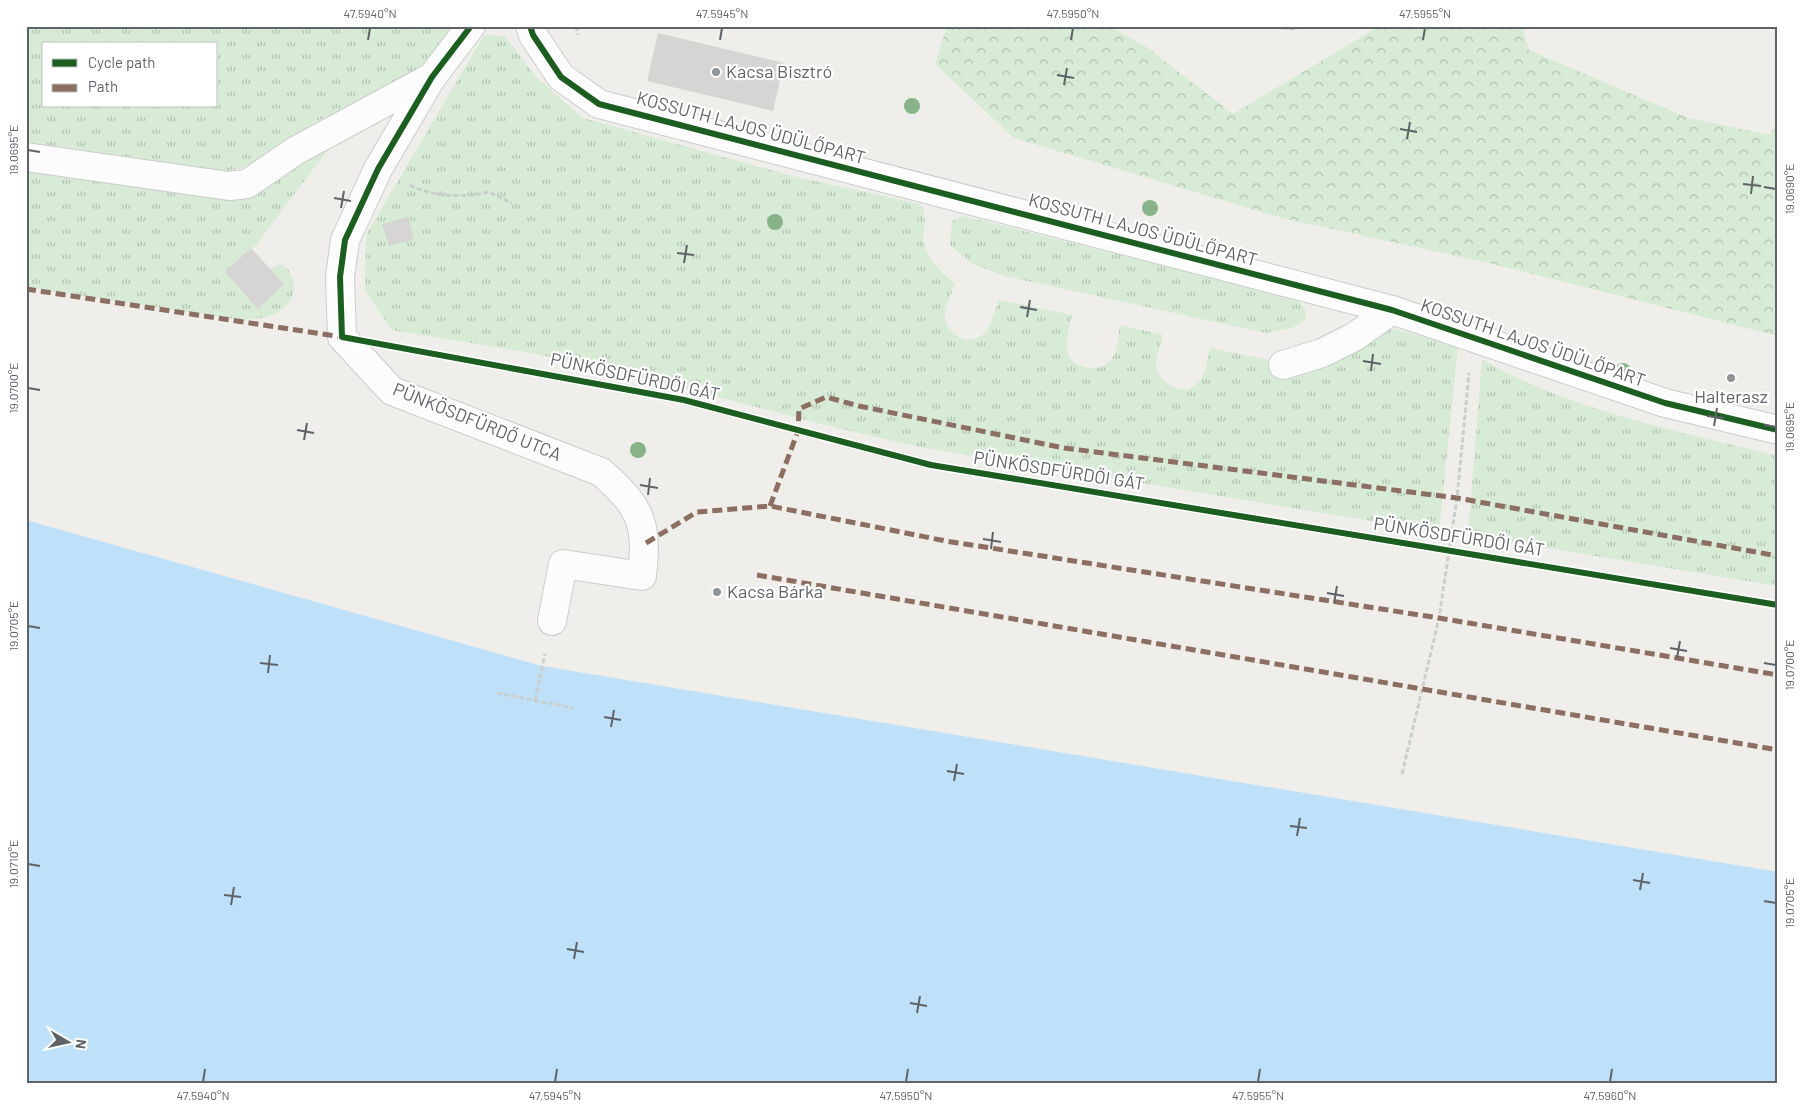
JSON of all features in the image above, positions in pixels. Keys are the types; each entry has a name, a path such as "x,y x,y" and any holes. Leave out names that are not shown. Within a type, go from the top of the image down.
{"street":[{"name":"PÜNKÖSDFÜRDŐ UTCA","path":"471,26 432,77 378,169 345,240 340,277 342,337 392,391 601,472 621,489 638,514 646,543 642,576 563,564 552,621"},
{"name":"KOSSUTH LAJOS ÜDÜLŐPART","path":"530,26 533,35 561,77 599,104 1392,310 1665,404 1778,430"},
{"path":"26,156 229,186 247,184 295,151 432,77"},
{"path":"1283,365 1322,353 1354,337 1392,310"}],"path":[{"path":"1275,26 1290,29 1314,26"},
{"path":"378,169 415,188 471,196 489,192 512,203"},
{"path":"1402,774 1439,618 1449,550 1473,338"},
{"path":"535,700 542,666"},
{"path":"497,693 573,708"}],"green space":[{"path":"26,26 457,26 421,73 315,122 255,162 242,168 226,171 26,142"},
{"path":"947,26 1109,26 1148,48 1233,114 1380,26 1522,26 1529,50 1688,118 1770,135 1778,119 1778,336 1489,263 1282,218 1014,138 935,64"},
{"path":"484,35 505,36 536,77 583,118 792,176 920,204 925,219 924,242 927,252 930,258 955,284 945,309 946,322 949,328 965,340 977,338 987,332 999,300 1072,315 1067,340 1068,354 1080,366 1093,368 1104,365 1112,359 1117,345 1120,325 1163,335 1156,361 1158,371 1170,386 1182,389 1194,386 1201,379 1210,348 1270,360 1294,355 1372,324 1458,345 1439,532 915,446 828,426 654,380 566,360 392,330 365,291 366,235"},
{"path":"333,143 256,245 225,272 258,308 284,284 270,269 280,264 289,270 294,287 291,298 287,305 274,314 267,317 242,320 26,287 26,167 220,196"},
{"path":"963,216 1286,296 1301,304 1305,310 1306,319 1292,328 1266,333 1005,276 973,264 950,245 952,221"},
{"path":"1482,359 1514,377 1587,406 1626,418 1778,456 1778,586 1468,535"}],"water":[{"path":"26,520 542,666 1778,872 1778,1083 26,1083"}],"building":[{"name":"Kacsa Bisztró","path":"658,33 784,63 773,111 647,81"},
{"path":"408,217 414,239 389,246 382,224"},
{"path":"251,248 284,284 258,309 225,272"}],"marked path":[{"path":"26,289 342,337"},
{"path":"770,506 798,431 799,409 826,397 859,406 1064,448 1457,498 1778,556"},
{"path":"646,543 697,512 770,506 946,541 1439,618 1778,675"},
{"path":"757,575 1778,750"}],"cycle path":[{"name":"PÜNKÖSDFÜRDŐI GÁT","path":"471,26 432,77 378,169 345,240 340,277 342,337 684,400 931,465 1778,605"},
{"path":"530,26 533,35 561,77 599,104 1392,310 1665,403 1778,430"}],"place":[{"name":"Kacsa Bisztró","path":"716,72"},
{"name":"Halterasz","path":"1731,378"},
{"name":"Kacsa Bárka","path":"717,592"}]}
